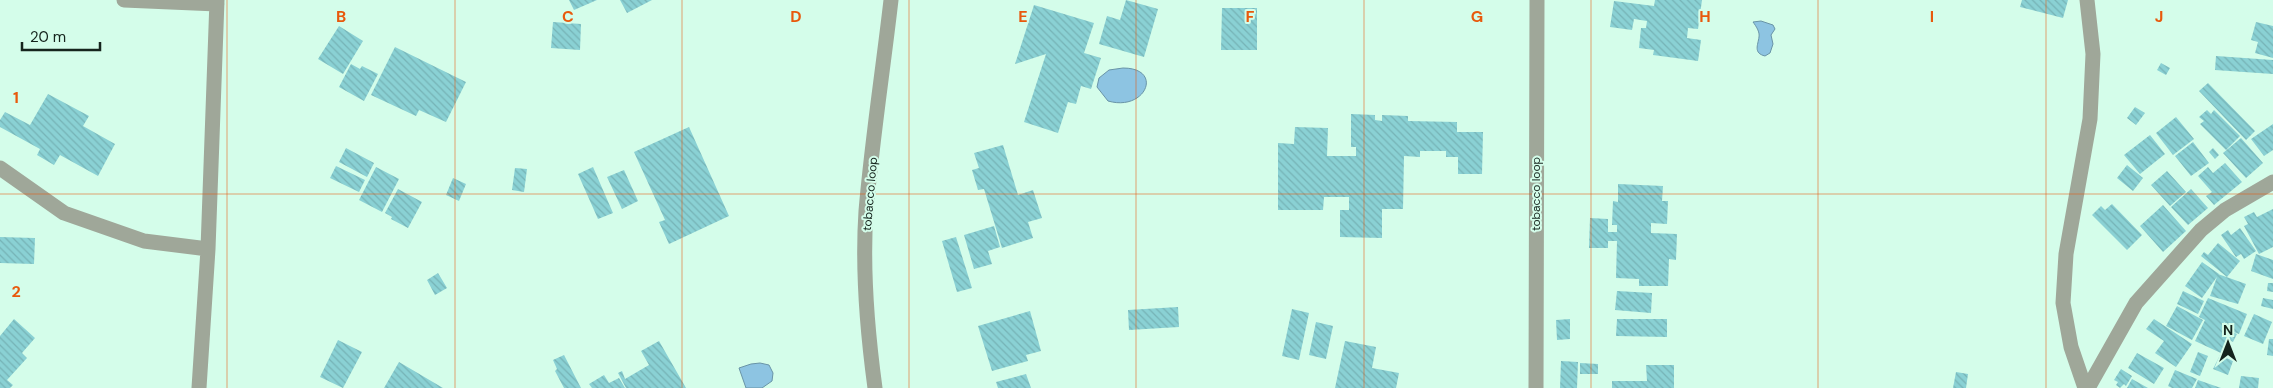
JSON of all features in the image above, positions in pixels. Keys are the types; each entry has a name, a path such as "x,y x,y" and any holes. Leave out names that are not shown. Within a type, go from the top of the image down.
{"street":[{"path":"124,0 217,2 208,249 199,388"},
{"name":"tobacco loop","path":"876,388 870,352 865,279 866,211 891,0"},
{"name":"tobacco loop","path":"1536,388 1537,0"},
{"path":"2087,0 2093,54 2090,119 2066,254 2063,303 2071,347 2087,388"},
{"path":"0,168 64,213 144,241 208,249"},
{"path":"2087,388 2136,303 2201,230 2225,210 2273,182"}],"water":[{"path":"1761,21 1773,25 1775,29 1771,35 1773,44 1770,53 1765,56 1761,55 1758,51 1759,33 1753,22"},
{"path":"1123,68 1136,70 1143,75 1146,81 1145,89 1132,100 1121,103 1108,101 1097,87 1099,78 1109,70"},
{"path":"760,363 769,365 773,373 772,381 762,388 746,388 739,368"}],"building":[{"path":"569,0 597,0 574,10"},
{"path":"620,0 652,0 627,13"},
{"path":"1126,0 1158,9 1144,57 1099,44 1107,16 1120,20"},
{"path":"1655,0 1702,0 1698,29 1688,28 1687,38 1701,40 1698,61 1653,55 1654,50 1639,48 1641,28 1646,28 1647,21 1634,19 1632,30 1610,27 1614,1 1654,6"},
{"path":"2022,0 2068,0 2063,18 2020,7"},
{"path":"1034,5 1094,23 1084,53 1101,58 1091,89 1081,86 1076,104 1068,102 1058,133 1024,122 1046,54 1015,64"},
{"path":"1222,8 1257,8 1257,50 1221,50"},
{"path":"553,22 581,24 580,50 551,48"},
{"path":"2256,22 2273,26 2273,58 2255,53 2258,42 2251,40"},
{"path":"339,26 363,41 343,74 318,59"},
{"path":"395,47 466,82 446,122 419,110 416,116 371,95"},
{"path":"2216,56 2273,60 2273,74 2215,70"},
{"path":"2161,63 2170,68 2166,75 2157,70"},
{"path":"351,64 360,69 362,66 378,74 364,101 339,87"},
{"path":"2208,83 2255,131 2246,140 2199,91"},
{"path":"48,94 89,116 83,126 115,144 98,176 60,155 54,165 37,155 40,149 0,127 0,120 5,112 30,125"},
{"path":"2135,107 2145,113 2136,125 2127,118"},
{"path":"2207,110 2211,114 2214,110 2240,136 2226,150 2200,124 2204,121 2199,117"},
{"path":"1351,114 1375,115 1375,120 1382,121 1382,115 1408,116 1408,121 1457,122 1457,132 1483,132 1482,174 1458,174 1458,157 1446,157 1446,151 1420,151 1420,157 1404,156 1403,209 1382,209 1382,238 1340,237 1340,210 1349,210 1349,197 1324,197 1323,210 1278,210 1278,143 1294,144 1295,127 1328,128 1327,156 1356,156 1356,147 1351,147"},
{"path":"2176,117 2194,139 2173,155 2156,133"},
{"path":"2273,124 2273,150 2264,156 2251,139"},
{"path":"689,127 729,216 669,244 659,222 665,220 634,152"},
{"path":"2150,135 2165,154 2140,174 2124,155"},
{"path":"2241,138 2263,163 2246,178 2223,153"},
{"path":"2193,142 2209,163 2191,176 2175,156"},
{"path":"1003,145 1018,195 1033,190 1042,218 1028,222 1033,238 1002,248 984,189 978,190 972,170 979,168 974,153"},
{"path":"346,148 374,163 367,177 339,162"},
{"path":"2213,148 2219,155 2215,159 2209,152"},
{"path":"2225,163 2242,182 2214,205 2206,196 2212,192 2198,176 2208,167 2213,173"},
{"path":"2127,165 2143,178 2133,191 2117,178"},
{"path":"336,166 365,180 359,192 330,178"},
{"path":"376,167 399,179 382,212 359,200"},
{"path":"593,167 613,213 598,219 578,174"},
{"path":"515,168 527,169 524,192 512,190"},
{"path":"624,170 638,201 622,209 607,177"},
{"path":"2167,171 2186,192 2170,206 2151,185"},
{"path":"453,178 466,184 459,201 446,195"},
{"path":"1618,184 1663,186 1662,201 1668,201 1667,224 1651,223 1651,233 1677,234 1676,260 1669,259 1668,286 1639,286 1639,279 1616,278 1617,241 1608,241 1608,248 1589,248 1590,218 1608,219 1608,232 1617,232 1617,225 1612,225 1613,201 1618,202"},
{"path":"398,189 422,202 408,228 391,219 392,217 385,213"},
{"path":"2191,189 2208,208 2188,225 2171,207"},
{"path":"2112,204 2142,235 2127,250 2092,215 2101,206 2105,210"},
{"path":"2163,205 2186,231 2163,252 2140,226"},
{"path":"2273,209 2273,247 2259,254 2244,226 2248,224 2244,217 2254,212 2257,217"},
{"path":"994,226 1000,247 988,251 992,264 974,269 964,235"},
{"path":"2240,228 2256,251 2244,259 2241,254 2236,257 2221,235 2228,230 2231,235"},
{"path":"0,237 35,238 34,264 0,263"},
{"path":"956,237 972,288 957,292 942,241"},
{"path":"2218,243 2240,261 2227,277 2201,256 2204,252 2208,255"},
{"path":"2256,254 2273,260 2273,279 2251,271"},
{"path":"2202,262 2219,274 2202,298 2185,286"},
{"path":"438,273 447,288 435,295 427,280"},
{"path":"2218,274 2246,284 2238,304 2210,296"},
{"path":"2268,283 2273,283 2273,292 2267,291"},
{"path":"1617,291 1652,293 1651,313 1615,310"},
{"path":"2183,291 2204,301 2198,314 2177,304"},
{"path":"2208,298 2247,314 2239,334 2228,330 2237,334 2233,342 2229,340 2223,354 2195,341 2205,320 2199,317"},
{"path":"2263,298 2273,300 2273,309 2261,306"},
{"path":"2177,306 2203,320 2192,340 2166,326"},
{"path":"1178,307 1179,327 1129,330 1128,310"},
{"path":"1292,309 1309,313 1299,360 1282,356"},
{"path":"1030,311 1041,351 1026,355 1028,361 992,371 978,326"},
{"path":"2254,314 2272,322 2263,344 2244,336"},
{"path":"14,319 35,338 22,353 27,358 7,380 13,385 10,388 0,388 0,336"},
{"path":"1570,319 1570,339 1557,340 1556,320"},
{"path":"1617,319 1667,319 1667,337 1616,336"},
{"path":"2154,319 2192,344 2176,367 2155,353 2164,341 2146,329"},
{"path":"1316,322 1333,326 1326,359 1309,355"},
{"path":"2269,339 2273,339 2273,356 2267,355"},
{"path":"338,340 362,352 343,388 320,377"},
{"path":"659,341 686,388 626,388 618,373 622,371 625,379 649,365 641,351"},
{"path":"1345,341 1376,347 1372,368 1399,373 1396,388 1335,388"},
{"path":"2198,352 2208,356 2200,376 2190,372"},
{"path":"2137,353 2164,368 2154,384 2128,368"},
{"path":"564,355 581,388 564,388 555,371 557,369 553,360"},
{"path":"2220,355 2233,361 2228,375 2213,369"},
{"path":"1561,361 1578,362 1577,388 1560,388"},
{"path":"399,362 443,388 384,388"},
{"path":"1580,363 1598,364 1598,374 1580,374"},
{"path":"1646,365 1674,365 1674,388 1612,388 1612,381 1647,381"},
{"path":"2121,369 2132,376 2126,386 2124,384 2120,388 2116,385 2118,382 2114,380"},
{"path":"2175,370 2197,379 2192,388 2172,388 2168,386"},
{"path":"1956,372 1968,374 1966,388 1953,388"},
{"path":"1026,374 1031,388 998,388 996,382"},
{"path":"604,375 609,383 619,378 625,388 592,388 589,384"},
{"path":"2241,376 2259,378 2258,388 2239,388"},
{"path":"2132,379 2148,388 2127,388"},
{"path":"2198,380 2221,388 2195,388"}]}
